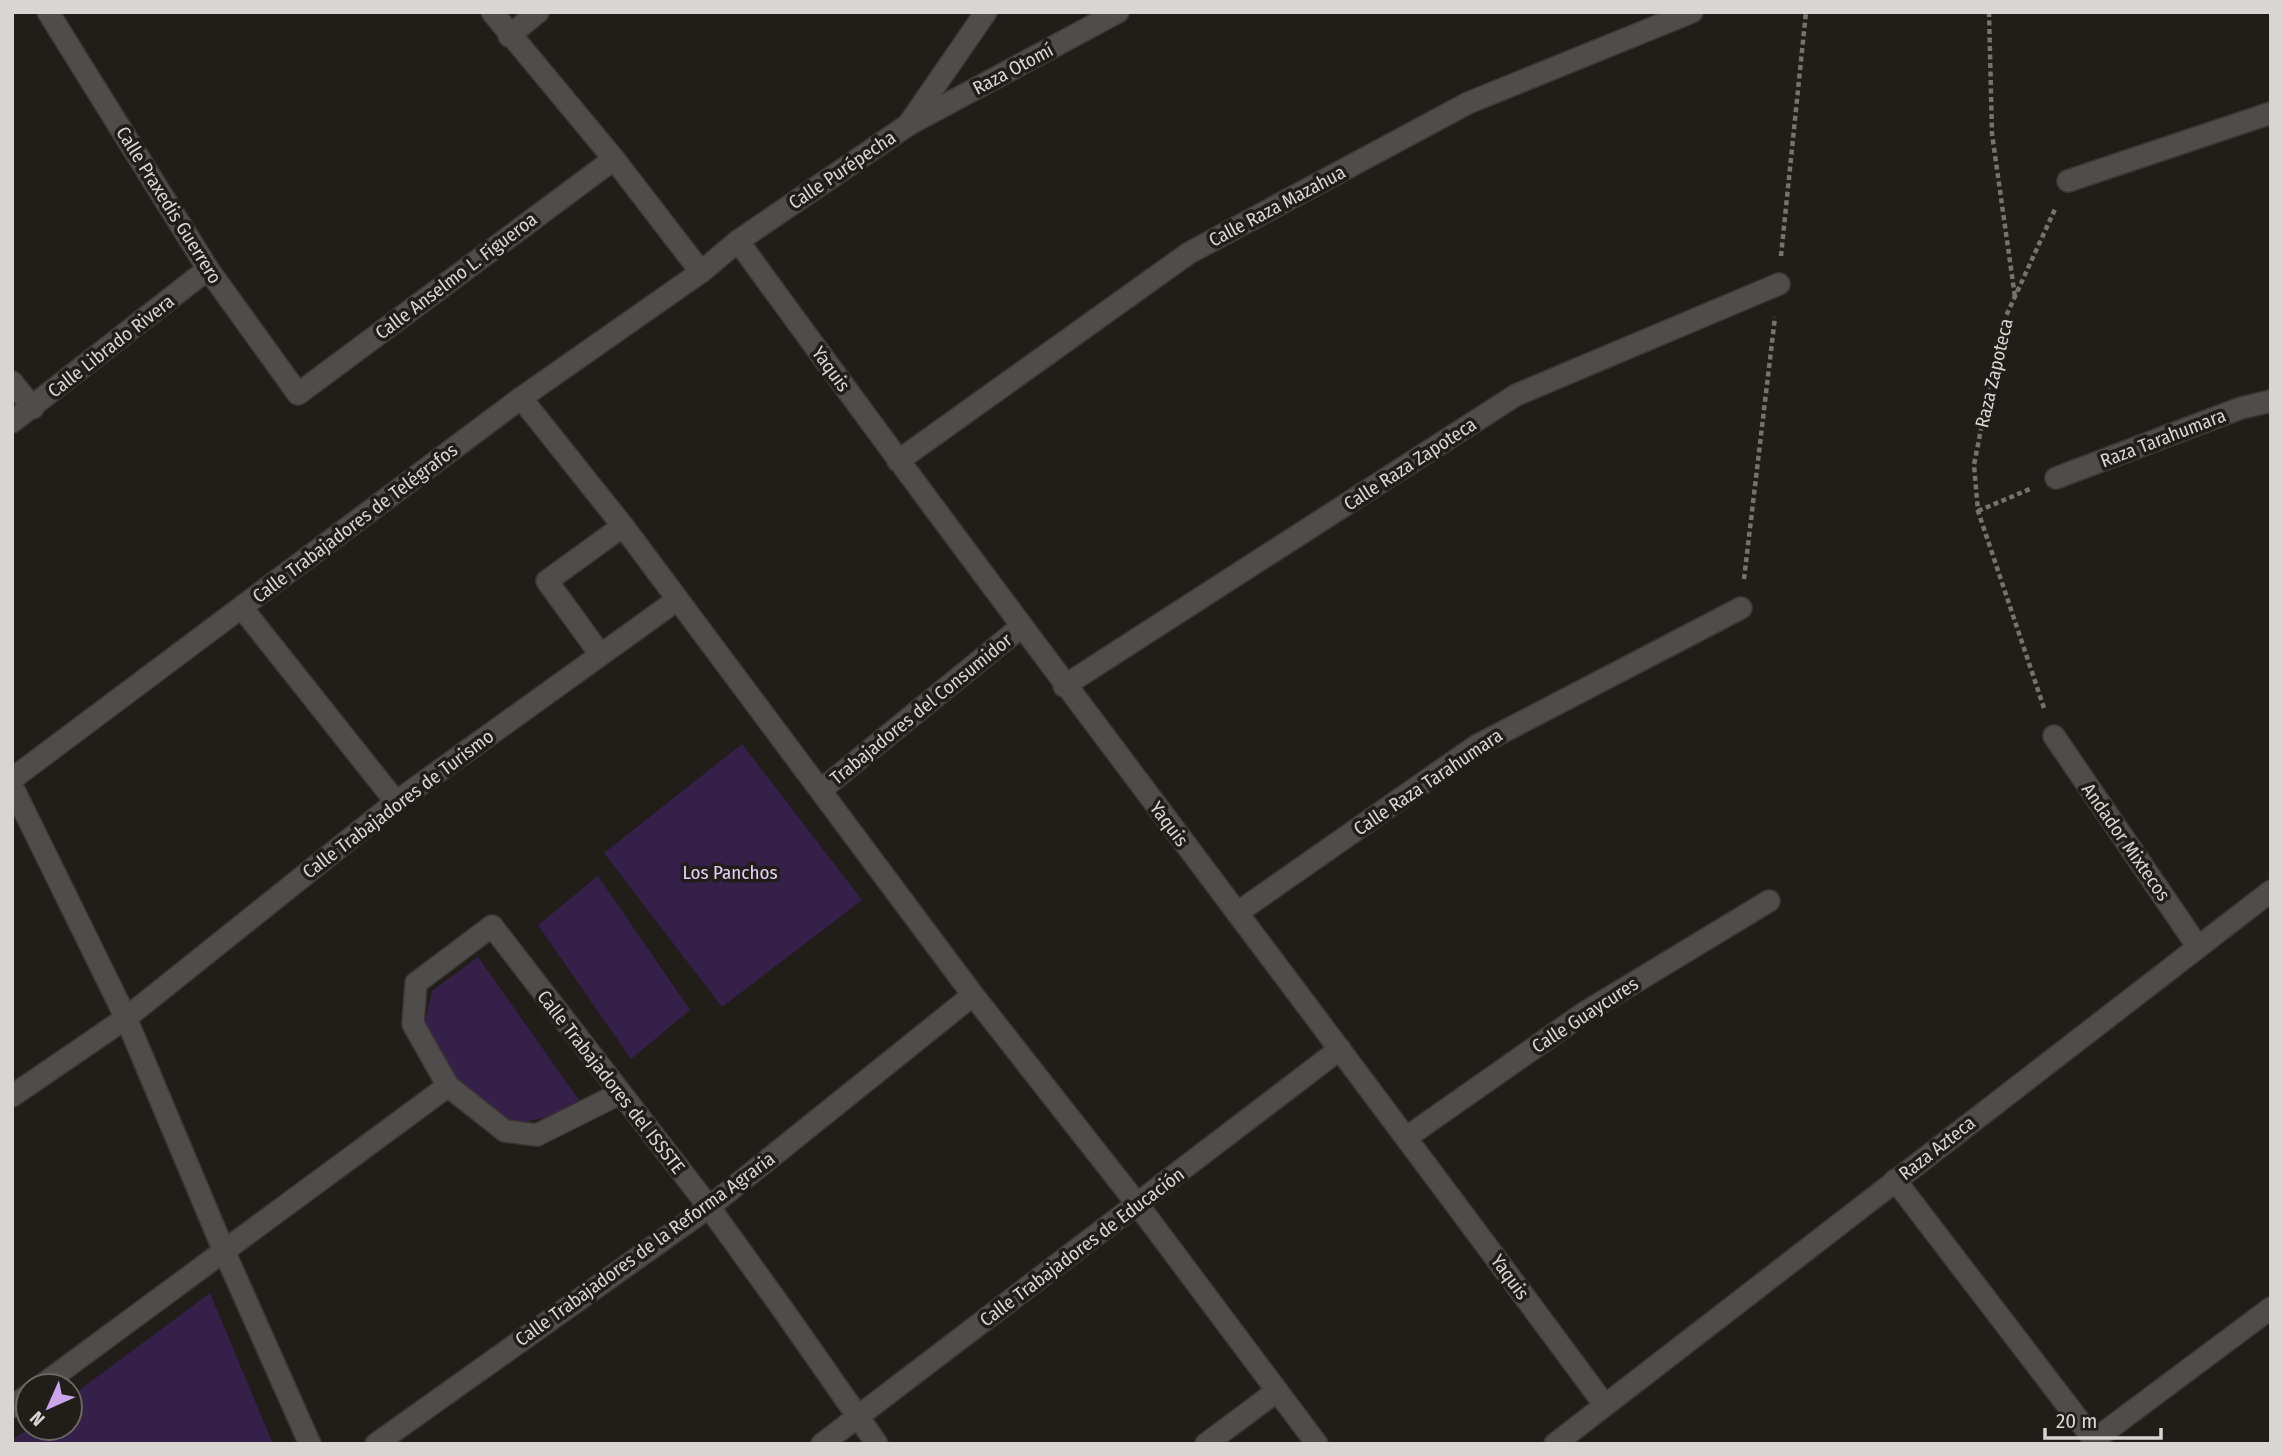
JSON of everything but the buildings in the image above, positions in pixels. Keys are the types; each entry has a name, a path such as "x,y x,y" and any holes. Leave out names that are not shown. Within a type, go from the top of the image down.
{"street":[{"name":"Calle Praxedis Guerrero","path":"48,12 208,269 298,394"},
{"path":"492,12 509,36 614,159 701,272"},
{"path":"509,36 538,12"},
{"name":"Calle Purépecha","path":"701,272 738,241 908,125 986,12"},
{"name":"Raza Otomí","path":"908,125 1118,12"},
{"name":"Calle Raza Mazahua","path":"898,461 1189,253 1468,103 1692,12"},
{"path":"2068,181 2271,113"},
{"name":"Calle Anselmo L. Figueroa","path":"298,394 614,159"},
{"name":"Yaquis","path":"738,241 1064,686 1407,1137 1604,1404"},
{"name":"Calle Librado Rivera","path":"12,422 208,269"},
{"name":"Calle Trabajadores de Telégrafos","path":"12,779 522,398 701,272"},
{"name":"Calle Raza Zapoteca","path":"1064,686 1516,395 1779,285"},
{"path":"12,382 33,408"},
{"path":"522,398 624,526 974,995 1138,1205 1317,1444"},
{"name":"Raza Tarahumara","path":"2056,478 2241,408 2271,401"},
{"path":"600,654 547,581 624,526"},
{"name":"Calle Trabajadores de Turismo","path":"12,1096 126,1018 396,802 677,600"},
{"path":"243,608 396,802"},
{"name":"Calle Raza Tarahumara","path":"1237,913 1476,746 1741,608"},
{"name":"Trabajadores del Consumidor","path":"821,790 1021,627"},
{"name":"Andador Mixtecos","path":"2054,736 2198,947"},
{"path":"12,786 126,1018 224,1251 310,1444"},
{"name":"Raza Azteca","path":"1555,1444 2271,891"},
{"name":"Calle Guaycures","path":"1407,1137 1584,1013 1769,901"},
{"name":"Calle Trabajadores del ISSSTE","path":"448,1086 413,1024 416,983 492,926 709,1208 877,1444"},
{"name":"Calle Trabajadores de la Reforma Agraria","path":"376,1444 709,1208 974,995"},
{"name":"Calle Trabajadores de Educación","path":"822,1444 1340,1049"},
{"path":"60,1372 448,1086 505,1131 537,1135 619,1094"},
{"path":"1895,1180 2094,1440 2271,1308"},
{"path":"1206,1444 1277,1391"}],"path":[{"path":"1741,608 1779,285 1806,12"},
{"path":"1989,12 1992,134 2015,298"},
{"name":"Raza Zapoteca","path":"2054,736 1978,511 1974,465 2001,327 2068,181"},
{"path":"1978,511 2056,478"}],"green space":[{"name":"Los Panchos","path":"742,744 862,900 722,1007 604,853"},
{"path":"598,876 690,1010 631,1059 538,925"},
{"path":"478,957 579,1100 549,1117 513,1124 455,1082 424,1026 432,991"},
{"path":"210,1293 273,1444 12,1444 14,1439 14,1442 84,1442 84,1387"}]}
